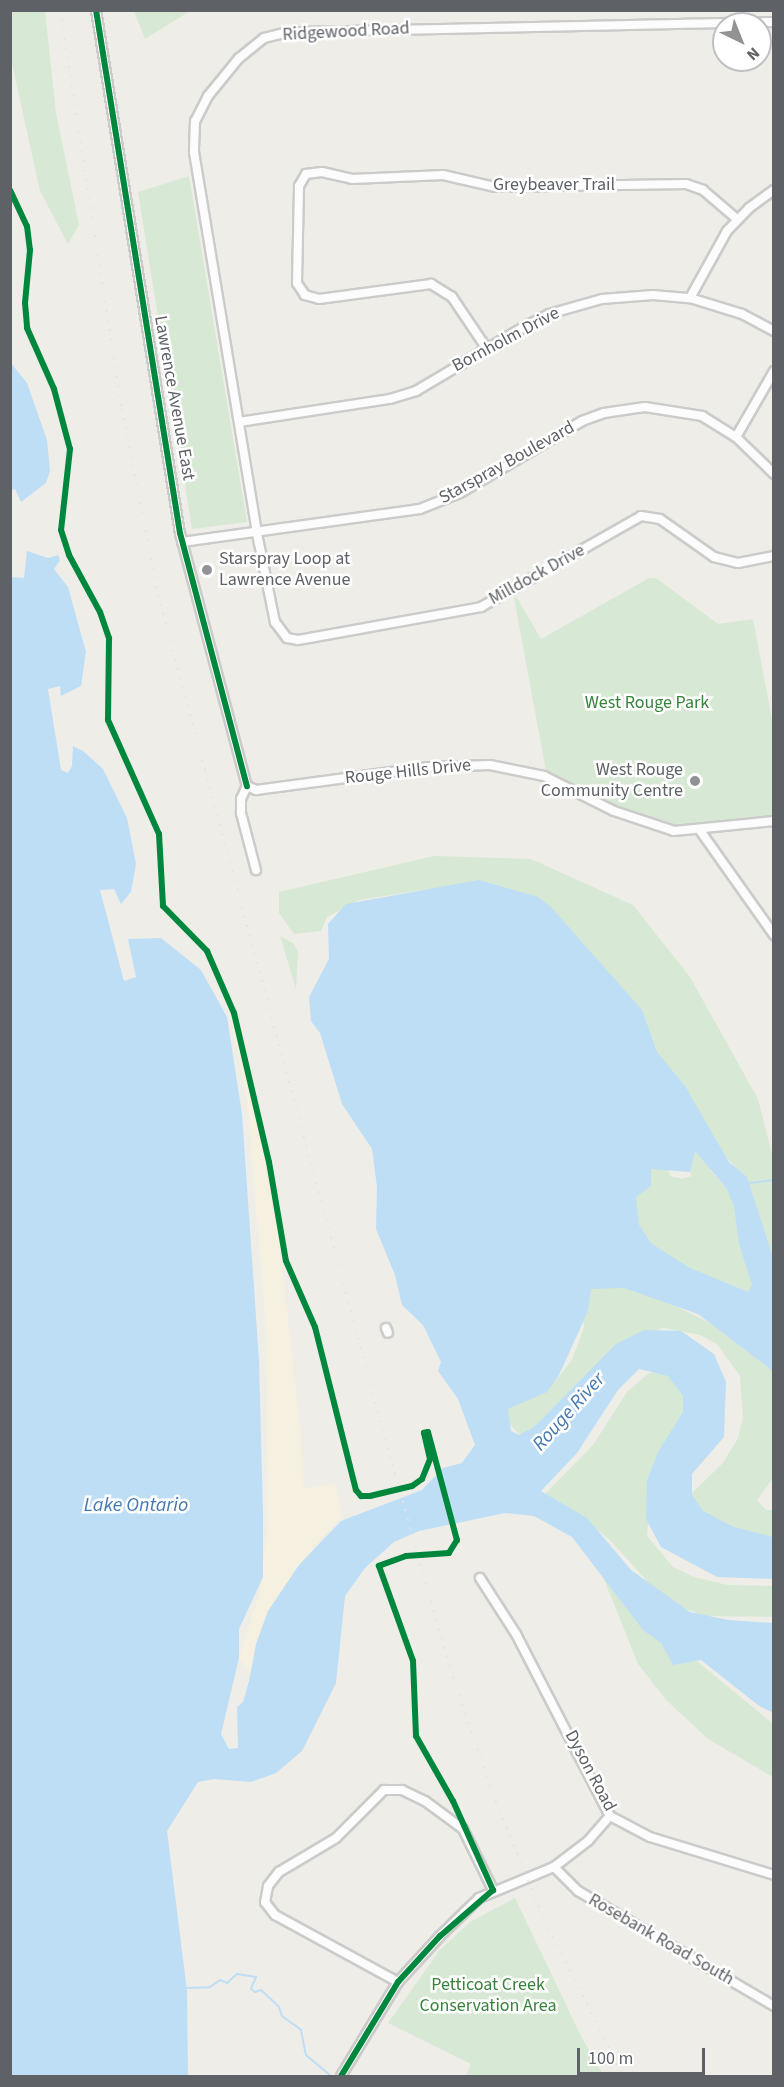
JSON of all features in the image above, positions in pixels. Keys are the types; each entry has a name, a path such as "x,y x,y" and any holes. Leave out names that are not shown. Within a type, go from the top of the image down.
{"street":[{"name":"Lawrence Avenue East","path":"96,10 182,542 247,786"},
{"name":"Ridgewood Road","path":"257,531 195,165 195,121 208,96 238,58 264,38 288,32 774,22"},
{"name":"Greybeaver Trail","path":"487,349 452,297 431,284 319,299 305,295 297,283 299,186 306,174 322,172 352,179 442,175 495,187 686,184 703,190 737,219"},
{"path":"690,298 711,253 737,219 774,190"},
{"name":"Bornholm Drive","path":"239,422 390,399 416,391 522,328 574,305 626,295 690,298 742,314 774,331"},
{"path":"736,437 774,371"},
{"name":"Starspray Boulevard","path":"182,542 420,509 440,503 559,432 604,413 645,407 683,411 702,416 736,437 774,474"},
{"name":"Milldock Drive","path":"257,531 275,622 287,638 298,640 481,607 641,516 660,519 714,557 738,563 774,556"},
{"name":"Rouge Hills Drive","path":"247,786 256,790 428,767 490,765 544,776 642,822 674,831 774,821"},
{"path":"247,786 240,799 241,813 256,870"},
{"path":"699,829 774,935"},
{"name":"Dyson Road","path":"480,1578 521,1643 610,1816 650,1837 774,1875"},
{"path":"398,1982 275,1915 265,1902 268,1886 279,1872 336,1838 384,1790 402,1790 425,1801 463,1830 493,1890"},
{"path":"340,2076 398,1982 440,1936 493,1890 554,1867 588,1840 610,1816"},
{"name":"Rosebank Road South","path":"554,1867 578,1891 774,2006"}],"green space":[{"path":"10,11 45,11 56,113 79,225 68,244 40,191 11,59"},
{"path":"134,11 190,11 145,39"},
{"path":"189,176 247,522 192,529 138,192"},
{"name":"West Rouge Park","path":"649,578 656,578 718,624 753,619 773,725 773,815 697,826 662,823 626,812 546,771 514,598 516,596 541,639"},
{"path":"434,856 531,859 633,905 690,977 758,1099 773,1158 773,1258 748,1181 719,1149 536,899 513,890 479,886 429,889 359,900 327,917 321,931 294,934 279,913 279,892"},
{"path":"280,936 294,944 298,952 296,989"},
{"path":"634,1079 698,1143 711,1171 737,1200 741,1212 738,1238 758,1300 649,1252 597,1146 667,1162 670,1176 682,1179 692,1176"},
{"path":"613,1281 670,1303 731,1334 773,1368 773,1478 757,1500 766,1510 773,1510 773,1537 728,1528 710,1518 694,1502 691,1494 723,1463 738,1438 743,1418 740,1376 717,1344 700,1335 663,1328 644,1335 525,1440 502,1416 510,1402 525,1398 557,1379 572,1360 584,1327 579,1289"},
{"path":"660,1371 672,1377 689,1400 652,1483 647,1536 673,1567 694,1577 728,1585 773,1586 773,1617 705,1616 665,1601 610,1540 572,1510 542,1497 593,1445 627,1392 649,1373"},
{"path":"596,1559 680,1647 773,1724 773,1777 708,1739 666,1700 638,1664"},
{"name":"Petticoat Creek Conservation Area","path":"515,1898 581,2036 604,2076 466,2076 471,2064 388,2023 439,1951 470,1922"}],"sand":[{"path":"226,996 273,1185 302,1445 303,1488 336,1484 341,1517 314,1546 288,1598 256,1682 239,1658 259,1595 268,1519 265,1317 247,1100"}],"water":[{"path":"10,362 27,383 47,440 50,471 46,483 21,502 15,489 11,490"},
{"path":"27,551 48,558 58,555 60,560 54,569 68,587 86,652 81,686 61,696 60,686 48,689 61,770 68,773 72,766 73,746 83,751 103,769 127,818 136,864 131,892 121,904 114,889 100,890 124,981 136,977 128,939 161,938 201,970 227,1017 242,1114 259,1360 263,1513 263,1577 239,1629 239,1658 221,1734 229,1749 238,1748 237,1707 243,1702 256,1644 268,1611 299,1565 341,1521 422,1490 443,1468 462,1463 475,1445 458,1399 438,1371 441,1362 423,1325 402,1305 395,1275 376,1229 377,1187 372,1149 342,1104 320,1033 311,1021 309,997 329,959 328,924 346,904 479,880 538,897 551,907 642,1010 657,1052 685,1086 729,1162 747,1177 773,1257 773,1371 698,1314 624,1288 591,1289 588,1311 559,1375 547,1392 508,1409 511,1431 519,1435 535,1426 616,1344 644,1330 681,1331 714,1354 726,1382 724,1437 692,1474 692,1495 703,1511 734,1527 773,1537 773,1579 717,1577 661,1547 646,1519 647,1480 658,1452 683,1412 683,1396 668,1376 639,1369 618,1390 577,1453 541,1491 587,1518 631,1570 690,1612 728,1620 773,1623 773,1713 758,1705 701,1660 673,1665 661,1643 643,1630 572,1537 534,1516 505,1513 419,1531 394,1542 365,1568 345,1596 336,1683 302,1751 276,1773 251,1782 214,1779 198,1782 167,1831 187,1991 188,2076 11,2076 10,573 11,577 24,578","holes":["695,1151 727,1189 734,1207 739,1244 752,1285 748,1292 688,1267 652,1244 639,1225 636,1197 651,1186 651,1169 690,1172"]}],"waterway":[{"path":"750,1183 774,1180"},
{"path":"186,1988 210,1987 220,1980 227,1983 237,1974 256,1977 251,1989 255,1992 261,1990 279,2007 282,2016 301,2030 306,2055 331,2076"}],"railway":[{"path":"60,10 122,409 158,595 392,1464 450,1668 492,1792 544,1919 623,2076"}],"cycle path":[{"path":"96,10 180,533 247,786"},
{"path":"10,190 27,226 30,250 25,303 27,328 54,389 70,449 61,530 69,555 100,612 109,638 108,720 159,834 163,906 207,951 234,1013 269,1162 286,1261 315,1327 356,1490 361,1496 370,1496 412,1486 422,1479 430,1459 424,1433 428,1432 457,1540 449,1553 406,1556 379,1566 413,1661 416,1736 453,1801 493,1890 440,1936 398,1982 341,2076"}],"place":[{"name":"Starspray Loop at Lawrence Avenue","path":"207,570"},
{"name":"West Rouge Community Centre","path":"695,781"}],"water label":[{"name":"Rouge River","path":"569,1412"},
{"name":"Lake Ontario","path":"136,1505"}]}
